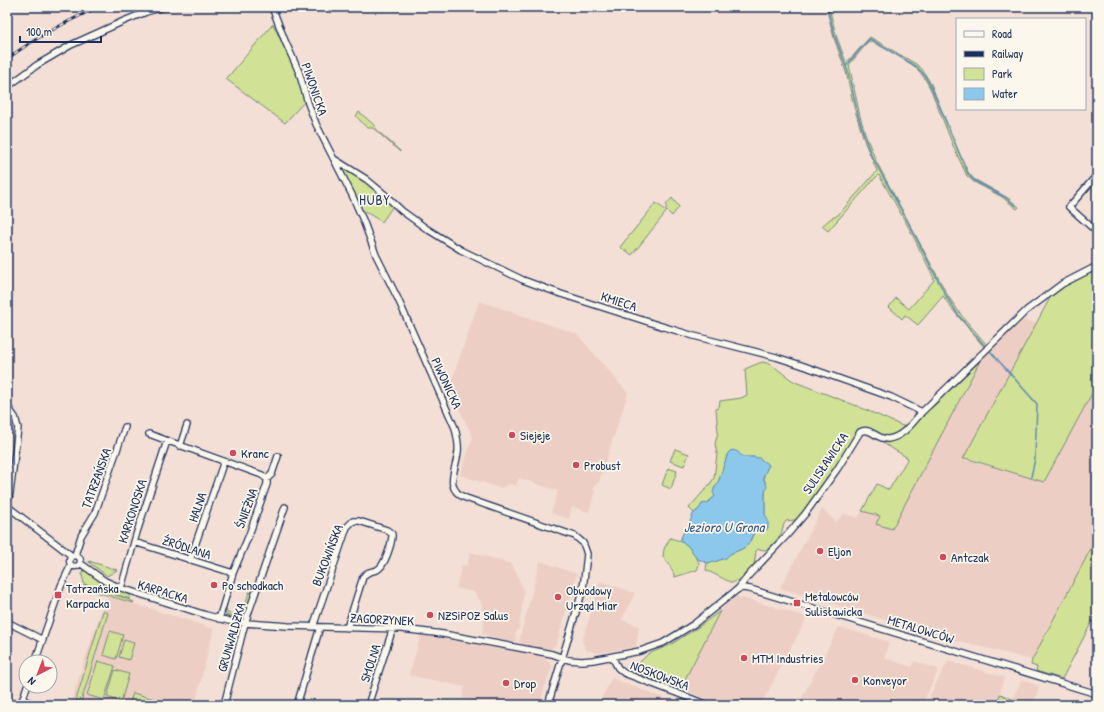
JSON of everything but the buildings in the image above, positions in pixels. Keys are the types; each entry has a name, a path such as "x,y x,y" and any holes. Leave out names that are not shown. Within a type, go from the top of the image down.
{"street":[{"path":"7,87 37,65 71,45 146,12 164,7"},
{"name":"PIWONICKA","path":"272,7 284,41 299,72 316,124 352,195 376,255 398,299 455,428 458,450 452,482 456,491 462,497 575,536 583,543 585,548 587,562 583,589 548,705"},
{"name":"KMIECA","path":"334,158 366,179 402,211 432,232 461,250 523,280 672,330 801,365 891,397 922,412"},
{"path":"1097,175 1069,207 1097,232"},
{"name":"SULISŁAWICKA","path":"562,658 573,661 582,661 640,651 662,643 694,624 738,590 749,575 788,534 805,514 838,468 860,432 867,430 882,439 890,439 904,431 1028,310 1062,284 1097,266"},
{"path":"7,406 16,416 18,428 7,506 73,556 78,556 80,558 80,563 76,567 71,565"},
{"path":"180,446 188,425"},
{"name":"TATRZAŃSKA","path":"73,556 81,536 95,513 125,427"},
{"name":"ŚNIEŻNA","path":"149,434 262,475 267,479 267,484 233,574 219,618"},
{"name":"KARKONOSKA","path":"121,588 134,542 167,441"},
{"path":"267,479 272,474 278,456"},
{"name":"HALNA","path":"190,560 224,461"},
{"name":"GRUNWALDZKA","path":"224,705 245,623 285,507"},
{"name":"BUKOWIŃSKA","path":"313,627 347,527 356,521 387,530 392,534 392,537 388,554 382,566 378,569 367,572 363,577 347,628"},
{"name":"ŹRÓDLANA","path":"134,542 233,574"},
{"path":"38,654 61,586 71,565 69,561 73,556"},
{"name":"KARPACKA","path":"80,563 105,581 139,595 219,618 245,623"},
{"name":"METALOWCÓW","path":"738,590 743,588 750,589 1097,694"},
{"path":"7,622 42,640"},
{"name":"ZAGORZYNEK","path":"245,623 313,627 393,628 443,634 536,650 562,658"},
{"path":"297,705 320,627"},
{"name":"SMOLNA","path":"368,705 393,628"},
{"name":"NOSKOWSKA","path":"612,657 618,668 624,673 708,705"},
{"path":"7,701 38,705"}],"shaded area":[{"path":"479,301 577,334 628,393 599,482 593,487 595,492 589,512 572,507 569,519 551,513 558,491 519,478 516,486 510,484 500,488 460,475 473,437 449,389"},
{"path":"1022,320 1036,323 964,459 1044,482 1097,384 1097,537 1032,660 959,641 958,642 780,588 822,509 836,522 844,514 858,518 862,511 880,516 876,524 892,528 980,361"},
{"path":"470,552 512,564 524,591 519,628 515,634 516,643 495,639 492,636 482,634 485,618 481,602 474,592 456,588 462,565 467,566"},
{"path":"540,561 577,574 557,643 550,649 525,645 519,642"},
{"path":"600,581 635,593 622,620 639,626 636,647 598,653 586,650 582,642"},
{"path":"110,596 214,629 195,705 70,705 104,602"},
{"path":"736,596 807,617 761,705 721,705 680,689 720,611"},
{"path":"839,627 889,642 884,658 912,667 914,661 938,669 922,705 798,705"},
{"path":"421,635 538,655 546,659 552,666 539,705 485,705 462,698 465,687 409,675"},
{"path":"948,661 1004,677 997,705 925,705"},
{"path":"612,678 673,702 671,705 598,705"},
{"path":"1022,680 1039,686 1035,701 1038,702 1039,705 1009,705"}],"green space":[{"path":"826,7 829,7 836,35 846,62 870,37 922,69 931,84 968,172 974,179 1008,198 1019,207 1017,209 1002,197 974,182 967,176 931,90 919,71 907,61 895,54 870,41 868,42 849,65 866,136 876,161 948,296 962,316 987,345 984,347 943,296 918,325 905,315 902,319 889,307 896,298 909,309 934,280 909,228 879,175 828,231 822,226 830,219 838,215 877,171 865,143 854,107 846,72 834,38"},
{"path":"273,24 296,72 305,101 285,123 226,79"},
{"path":"359,112 400,152 373,128 368,128 356,116"},
{"path":"342,165 375,188 393,206 382,222 361,209 341,167"},
{"path":"672,198 679,207 672,216 667,211 632,255 620,247 656,203 665,210 667,207 666,205"},
{"path":"1097,269 1097,384 1044,482 965,458 963,459 1051,296 1070,282"},
{"path":"980,361 892,529 876,524 880,516 862,511 877,484 889,490 908,458 883,443 884,441 888,441 935,405"},
{"path":"763,362 776,368 795,382 857,406 905,427 897,434 890,436 878,434 869,429 859,429 832,473 799,517 795,520 786,521 780,536 776,541 766,550 758,549 756,551 754,565 740,579 732,583 706,570 707,563 719,560 743,548 749,543 755,532 760,529 765,517 766,483 764,474 767,468 753,457 744,457 730,451 714,489 715,496 707,503 702,504 694,513 689,508 714,478 717,454 715,444 718,432 716,409 719,407 720,401 741,398 747,395 745,369"},
{"path":"675,449 689,454 684,466 670,461"},
{"path":"668,468 677,471 671,489 662,485"},
{"path":"1097,537 1097,612 1062,679 1036,671 1037,667 1031,665 1032,660"},
{"path":"670,538 682,542 689,547 698,561 699,565 697,570 675,577 669,564 663,557 664,549"},
{"path":"89,561 117,570 107,576"},
{"path":"84,570 106,585 130,595 130,599 84,584 82,574"},
{"path":"84,585 134,602 133,603 83,588"},
{"path":"249,592 253,593 245,614 241,618 238,620 232,619 232,617 226,615 226,609 227,613 239,615 243,612"},
{"path":"103,611 108,613 81,702 76,700"},
{"path":"720,611 680,689 634,672 637,665 648,654 670,645"},
{"path":"110,631 123,635 116,659 103,655"},
{"path":"124,640 134,643 129,660 119,657"},
{"path":"98,661 115,666 104,700 87,695"},
{"path":"115,670 129,674 121,702 107,697"},
{"path":"133,693 165,702 164,705 129,705"},
{"path":"1000,694 1012,699 1009,705 997,705"}],"water":[{"name":"Jezioro U Grona","path":"733,450 745,457 759,458 769,465 763,477 767,486 765,493 765,514 768,520 768,529 757,530 753,534 748,545 730,554 726,558 707,563 698,559 687,545 680,540 685,529 688,527 693,514 702,504 708,503 715,496 713,493 714,489 719,480 728,453"}],"waterway":[{"path":"827,7 835,37 848,72 858,115 871,155 946,296 959,316 985,346"},
{"path":"846,66 870,39 917,67 925,76 932,89 968,174 973,180 1003,196 1016,206"},
{"path":"990,351 1037,404 1035,459 1031,477"}],"railway":[{"path":"7,59 52,30 99,7"}],"place":[{"name":"Siejeje","path":"512,435"},
{"name":"Kranc","path":"233,453"},
{"name":"Probust","path":"576,465"},
{"name":"Eljon","path":"820,551"},
{"name":"Antczak","path":"943,557"},
{"name":"Po schodkach","path":"214,585"},
{"name":"Tatrzańska Karpacka","path":"58,595"},
{"name":"Obwodowy Urząd Miar","path":"558,597"},
{"name":"Metalowców Sulisławicka","path":"797,603"},
{"name":"NZSiPOZ Salus","path":"430,615"},
{"name":"MTM Industries","path":"744,658"},
{"name":"Konveyor","path":"855,680"},
{"name":"Drop","path":"506,683"}],"district":[{"name":"HUBY","path":"375,199"}]}
